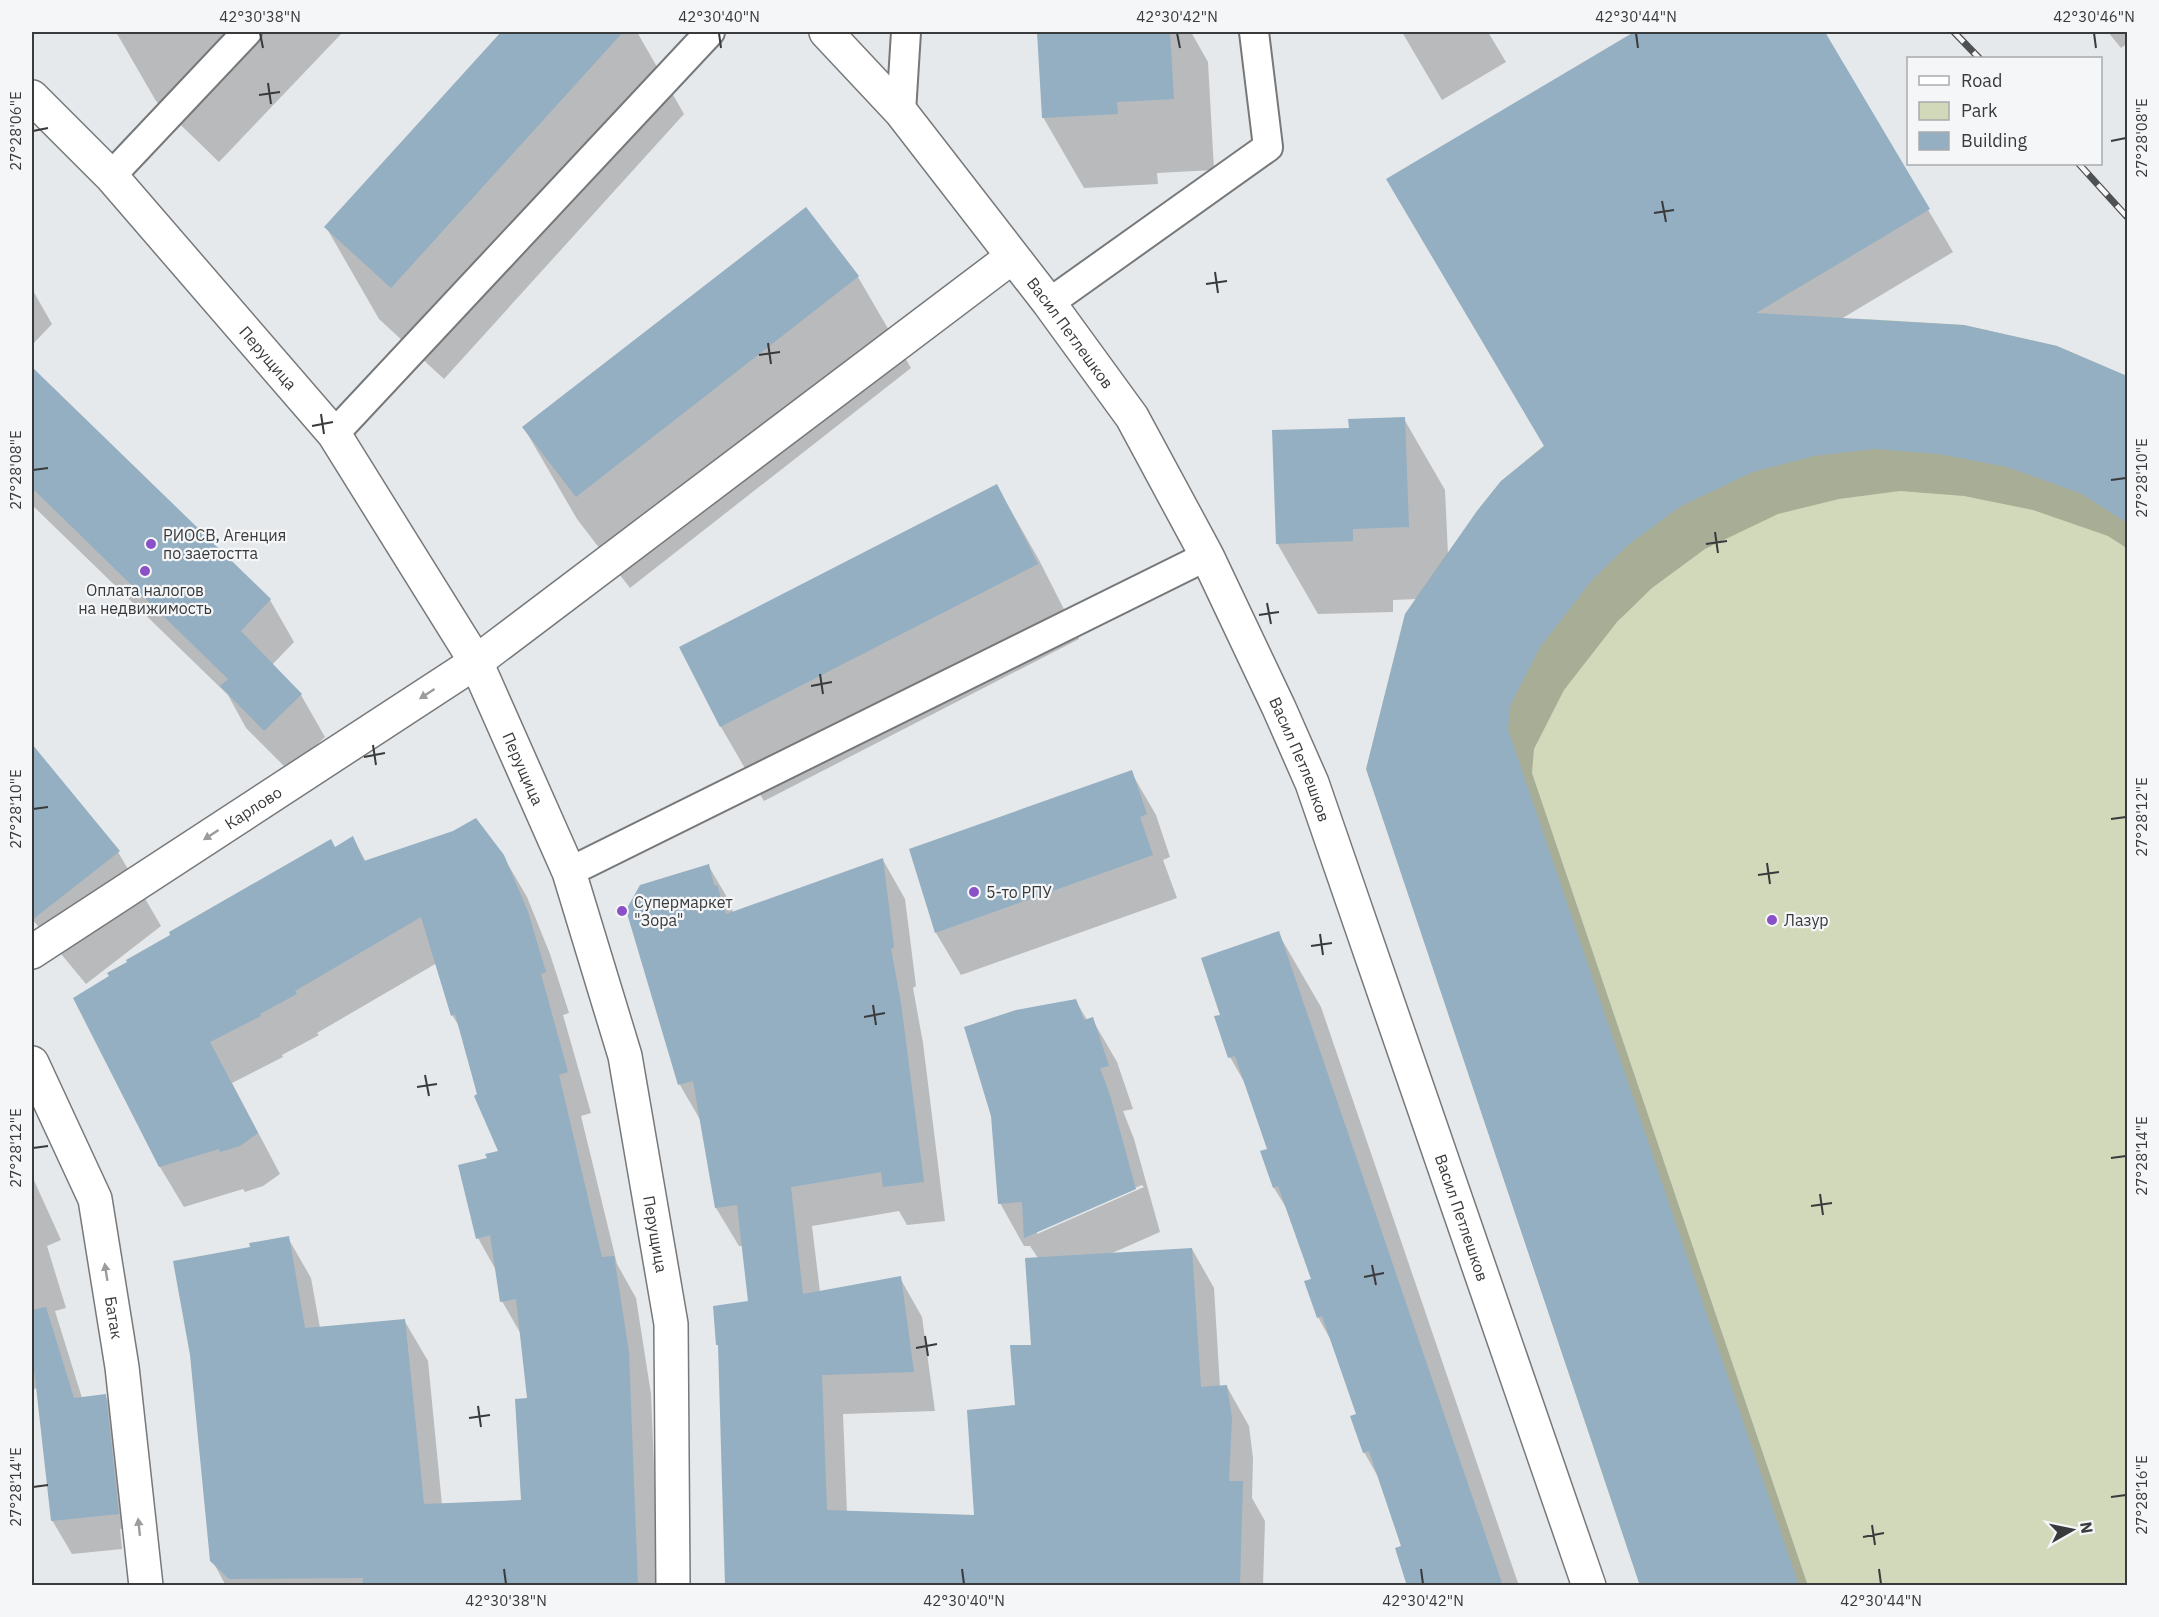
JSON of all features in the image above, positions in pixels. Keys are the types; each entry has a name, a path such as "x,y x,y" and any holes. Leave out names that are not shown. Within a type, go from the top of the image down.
{"street":[{"name":"Васил Петлешков","path":"826,32 901,112 1049,303 1132,417 1207,556 1312,783 1589,1586"},
{"name":"Перущица","path":"32,97 111,176 334,434 476,662 568,872 625,1056 670,1324 673,1586"},
{"name":"Карлово","path":"32,952 476,662 1012,257"},
{"name":"Батак","path":"32,1063 94,1199 122,1367 146,1586"}],"lane":[{"path":"111,176 247,32"},
{"path":"334,434 710,32"},
{"path":"901,112 906,32"},
{"path":"1049,303 1268,147 1254,32"},
{"path":"568,872 1207,556"}],"green space":[{"name":"Лазур","path":"1867,319 1964,325 2057,346 2127,376 2127,1585 1640,1585 1467,1069 1368,762 1405,614 1477,511 1501,481 1598,401 1714,343"}],"building":[{"path":"501,32 623,32 391,288 324,227"},
{"path":"1037,32 1170,32 1174,99 1117,102 1118,114 1042,118"},
{"path":"1634,32 1825,32 1930,209 1756,313 1964,325 2057,346 2127,376 2127,523 2082,494 2007,467 1939,454 1875,449 1814,456 1753,472 1681,506 1628,545 1593,579 1540,647 1510,706 1508,729 1799,1586 1640,1586 1366,769 1405,614 1477,511 1501,481 1544,446 1386,179"},
{"path":"806,207 859,276 576,497 522,427"},
{"name":"РИОСВ, Агенция по заетостта","path":"32,367 271,599 241,631 302,694 264,731 220,686 228,679 32,488"},
{"path":"1405,417 1409,527 1353,529 1353,541 1276,544 1272,430 1349,428 1348,419"},
{"path":"997,484 1038,564 720,727 679,647"},
{"path":"32,744 120,851 32,920"},
{"path":"1132,770 1147,814 1140,817 1153,855 935,933 909,849"},
{"path":"476,818 504,855 528,912 546,972 541,974 568,1072 559,1075 602,1257 614,1256 629,1352 638,1586 362,1586 363,1578 229,1579 210,1561 190,1355 173,1261 250,1247 249,1243 289,1236 305,1328 405,1319 424,1504 521,1500 515,1399 527,1398 516,1299 500,1302 490,1235 476,1239 458,1165 487,1158 485,1154 498,1151 474,1096 477,1094 455,1014 451,1016 421,917 295,991 297,994 260,1014 261,1016 210,1042 258,1133 240,1146 220,1152 219,1149 159,1167 73,998 109,976 107,973 127,962 126,960 170,935 169,932 331,839 335,847 353,836 364,861 453,831"},
{"path":"883,858 894,947 891,949 901,1003 924,1182 883,1187 881,1172 791,1187 803,1294 901,1276 914,1372 822,1375 827,1510 974,1515 967,1410 1015,1405 1010,1345 1031,1345 1025,1258 1192,1248 1201,1387 1227,1385 1232,1418 1229,1481 1243,1481 1240,1586 725,1586 718,1345 716,1345 713,1306 748,1301 737,1205 715,1208 693,1081 678,1085 626,910 640,885 709,864 714,885 717,885 726,914"},
{"path":"1279,931 1503,1586 1407,1586 1395,1548 1401,1546 1369,1451 1363,1453 1350,1416 1356,1414 1322,1316 1317,1318 1304,1281 1311,1279 1278,1186 1273,1188 1260,1151 1267,1149 1235,1056 1228,1058 1214,1016 1220,1015 1201,958"},
{"path":"1076,999 1084,1020 1093,1017 1109,1066 1100,1068 1110,1095 1136,1189 1024,1238 1022,1202 998,1204 991,1116 964,1027 1016,1010"},
{"path":"46,1307 74,1398 106,1394 119,1514 51,1521 32,1351 32,1310"}],"railway":[{"path":"1954,32 1978,57"},
{"path":"2080,165 2128,218"}],"place":[{"name":"РИОСВ, Агенция по заетостта","path":"151,544"},
{"name":"Оплата налогов на недвижимость","path":"145,571"},
{"name":"5-то РПУ","path":"974,892"},
{"name":"Супермаркет \"Зора\"","path":"622,911"},
{"name":"Лазур","path":"1772,920"}]}
